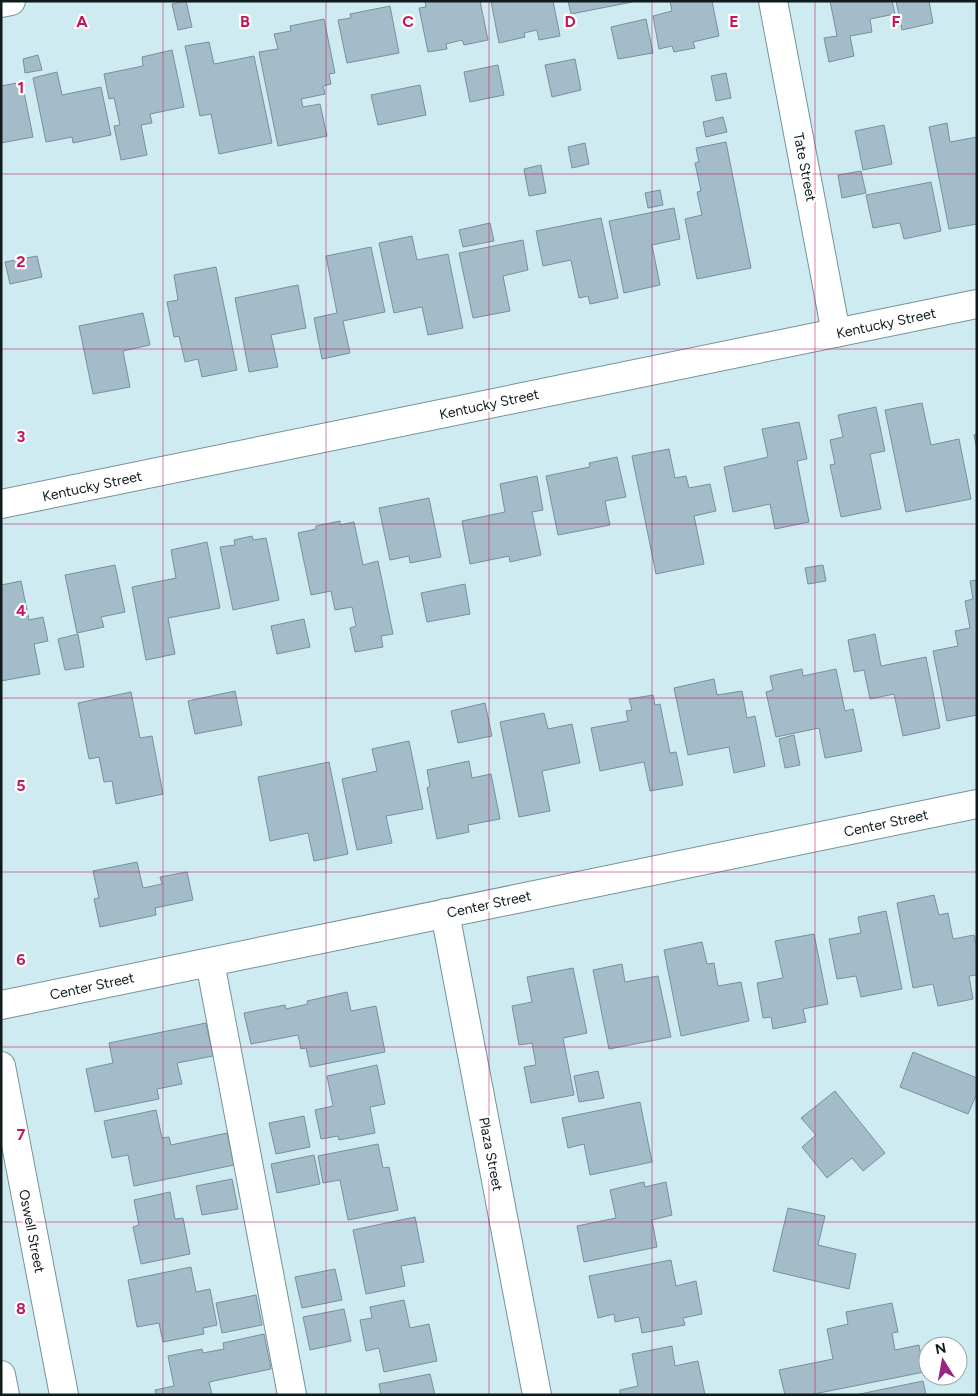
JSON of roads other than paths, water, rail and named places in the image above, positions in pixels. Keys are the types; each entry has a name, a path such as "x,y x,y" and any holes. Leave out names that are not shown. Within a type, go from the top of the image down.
{"street":[{"path":"1,3 10,1"},
{"name":"Tate Street","path":"773,1 836,333"},
{"name":"Kentucky Street","path":"1,504 977,304"},
{"name":"Center Street","path":"1,1005 977,804"},
{"name":"Plaza Street","path":"445,913 537,1395"},
{"path":"210,962 292,1395"},
{"name":"Oswell Street","path":"1,1066 64,1395"},
{"path":"1,1375 5,1395"}]}
